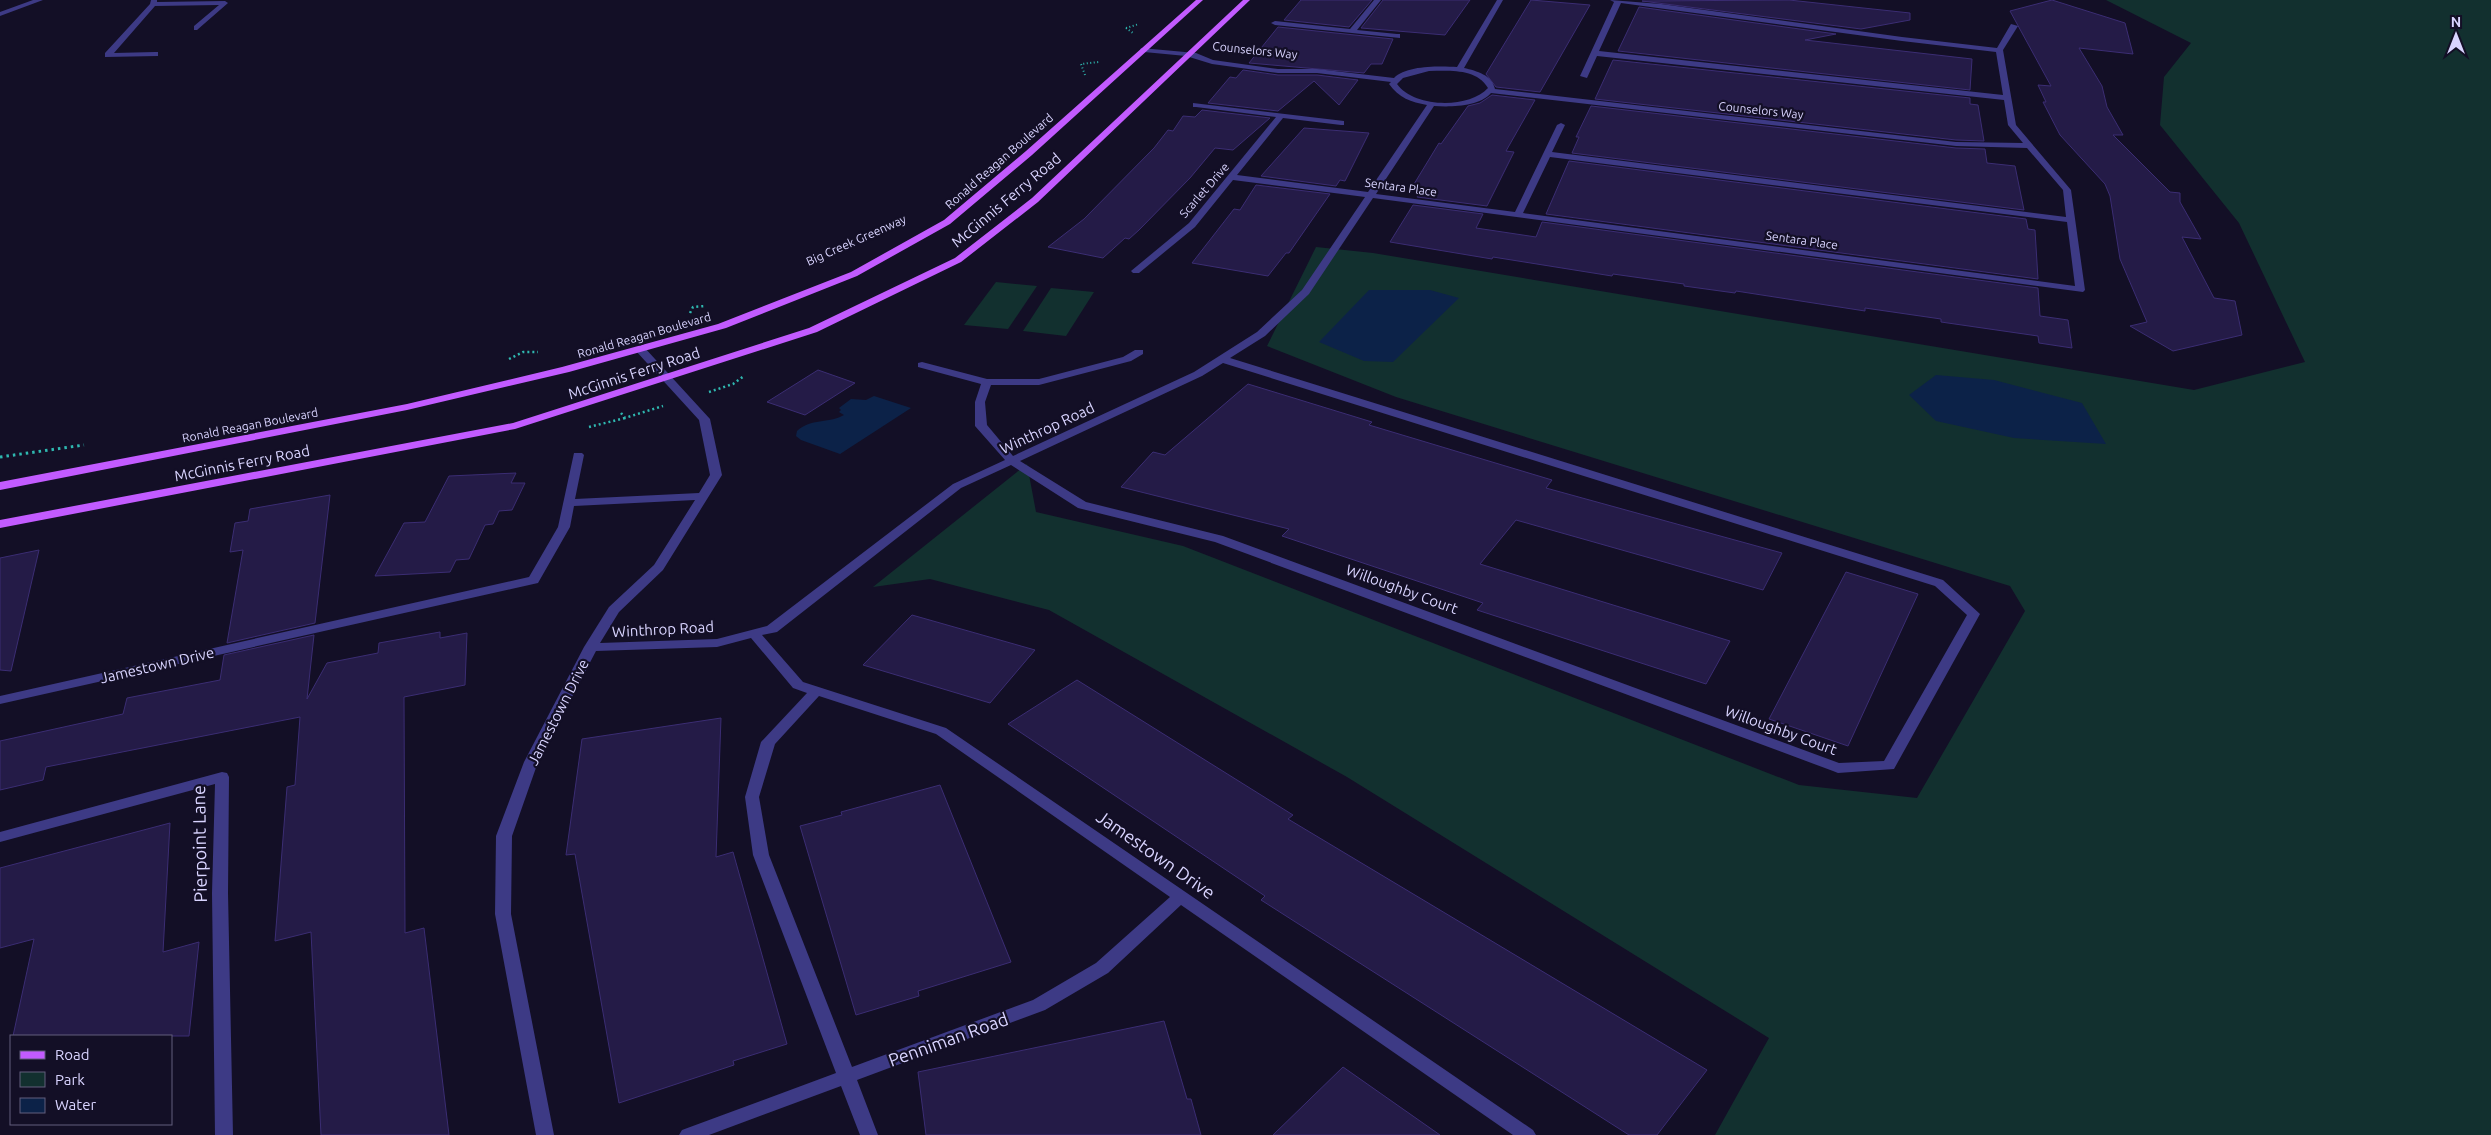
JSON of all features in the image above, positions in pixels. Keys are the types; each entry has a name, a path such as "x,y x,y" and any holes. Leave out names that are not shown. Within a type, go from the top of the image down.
{"main road":[{"name":"Ronald Reagan Boulevard","path":"0,486 407,407 564,370 722,326 854,274 947,222 1029,153 1200,0"},
{"path":"1190,55 1246,0"},
{"name":"McGinnis Ferry Road","path":"0,524 515,426 813,330 958,260 1035,200 1190,55"}],"street":[{"path":"0,14 40,0"},
{"path":"1352,31 1378,0"},
{"path":"1459,70 1500,0"},
{"path":"1612,0 1694,9 1913,42 1999,50 2014,26"},
{"path":"1584,76 1618,1"},
{"path":"155,54 108,56 153,2 226,3 197,28"},
{"path":"1275,23 1397,36"},
{"name":"Counselors Way","path":"1144,50 1190,55 1212,62 1278,71 1317,71 1396,80"},
{"name":"Sentara Place","path":"1232,177 2080,290 2067,190 2012,125 1999,50"},
{"path":"1594,53 2007,98"},
{"path":"1418,70 1459,70 1485,79 1490,83 1491,91 1484,97 1465,103 1432,103 1416,100 1399,93 1394,88 1396,80 1418,70"},
{"name":"Counselors Way","path":"1491,91 1956,144 2029,146"},
{"name":"Winthrop Road","path":"592,647 717,643 772,629 806,605 957,486 1198,374 1261,334 1306,292 1432,103"},
{"path":"1196,105 1341,123"},
{"name":"Scarlet Drive","path":"1136,271 1192,225 1281,116"},
{"path":"1518,215 1562,125"},
{"path":"1547,154 2071,220"},
{"name":"Jamestown Drive","path":"545,1135 503,914 504,836 531,762 592,647 614,610 659,567 716,475 704,419 640,349"},
{"path":"922,365 988,382 1039,382 1127,359 1139,352"},
{"name":"Willoughby Court","path":"988,382 980,402 981,426 1012,461 1082,505 1219,539 1838,768 1889,766 1974,614 1939,583 1222,359"},
{"name":"Jamestown Drive","path":"0,700 534,580 564,527 578,455"},
{"path":"569,503 703,496"},
{"name":"Jamestown Drive","path":"754,634 798,685 941,731 1527,1135"},
{"path":"816,691 768,742 752,797 761,855 869,1135"},
{"name":"Pierpoint Lane","path":"0,837 222,777 220,893 224,1135"},
{"name":"Penniman Road","path":"688,1135 1039,1005 1102,968 1180,896"}],"path":[{"path":"1082,64 1086,76"},
{"path":"693,307 708,306"}],"green space":[{"path":"2106,0 2491,0 2491,1135 1715,1135 1769,1038 1347,777 1049,610 930,579 873,587 1027,464 1036,512 1183,546 1799,785 1917,798 2025,611 2010,586 1396,397 1267,346 1316,247 1373,253 2194,390 2305,362 2239,223 2160,125 2164,77 2191,43"},
{"path":"996,282 1037,286 1008,329 964,325"},
{"path":"1051,288 1094,292 1066,336 1023,331"}],"water":[{"path":"1369,290 1430,290 1459,298 1393,362 1364,361 1319,342"},
{"path":"1936,375 1994,380 2082,403 2106,444 2014,438 1936,421 1909,395"},
{"path":"874,396 911,408 840,454 801,440 796,436 797,431 808,424 844,415 839,412 841,410 839,408 851,399 866,400"}],"building":[{"path":"1301,0 1372,0 1349,27 1284,20"},
{"path":"1383,0 1470,0 1445,35 1361,28"},
{"path":"1531,0 1590,5 1540,92 1496,87 1486,74"},
{"path":"1789,0 1910,13 1910,20 1861,29 1642,1"},
{"path":"2052,0 2125,23 2133,54 2079,48 2102,86 2107,107 2123,135 2113,135 2170,192 2180,193 2180,202 2201,239 2182,237 2214,298 2235,301 2242,335 2173,351 2130,326 2147,322 2120,259 2110,196 2105,184 2060,135 2043,102 2046,102 2038,85 2051,86 2010,11"},
{"path":"1639,7 1836,34 1805,40 1972,59 1970,90 1618,51"},
{"path":"1278,27 1393,39 1382,64 1371,64 1364,73 1249,63"},
{"path":"1613,60 1970,98 1970,104 1978,105 1984,141 1956,140 1595,99"},
{"path":"1243,70 1278,75 1317,75 1358,80 1339,105 1314,81 1278,111 1208,103 1230,77 1236,78"},
{"path":"1492,95 1535,100 1506,151 1514,152 1487,206 1417,197 1422,190 1411,189 1439,143 1441,144 1468,106 1480,103"},
{"path":"1591,106 1956,148 1985,149 1987,163 2015,166 2024,210 1572,153 1579,137 1576,137"},
{"path":"1202,110 1270,118 1233,150 1215,148 1190,178 1139,230 1129,239 1125,238 1103,258 1048,247 1084,219 1154,148 1168,130 1173,131 1183,116 1195,117"},
{"path":"1304,128 1369,133 1345,181 1340,180 1336,186 1261,176"},
{"path":"1569,161 2026,219 2028,229 2035,230 2038,279 1546,214"},
{"path":"1256,185 1330,194 1289,253 1286,253 1268,276 1192,263 1234,209 1240,210"},
{"path":"1413,205 1483,214 1476,228 1536,237 1542,222 2038,288 2040,316 2068,320 2072,348 2039,343 2038,336 1941,322 1941,319 1865,308 1865,311 1736,291 1735,293 1684,286 1684,284 1613,274 1612,276 1390,242"},
{"path":"818,370 855,383 805,415 767,402"},
{"path":"1248,384 1372,422 1369,425 1552,480 1546,488 1782,553 1763,590 1516,520 1480,564 1730,641 1706,684 1477,610 1483,603 1282,536 1289,529 1121,487 1153,452 1165,455"},
{"path":"516,473 511,483 525,483 512,510 499,511 493,524 485,525 469,559 456,560 450,572 375,576 404,523 425,522 449,476"},
{"path":"330,495 315,623 227,643 243,550 230,552 235,523 248,521 250,509"},
{"path":"39,550 11,671 0,670 0,558"},
{"path":"1846,572 1918,594 1848,746 1769,719"},
{"path":"912,615 1035,650 990,703 863,665"},
{"path":"440,632 440,638 467,633 465,685 404,697 405,933 424,928 449,1135 321,1135 311,932 275,941 287,787 295,785 300,717 46,767 43,780 0,790 0,741 123,714 127,698 220,680 224,655 314,635 307,699 327,663 378,653 379,643"},
{"path":"1077,680 1293,815 1288,819 1707,1070 1657,1135 1629,1135 1261,900 1265,896 1008,724"},
{"path":"721,718 716,857 733,852 787,1044 733,1061 734,1065 619,1103 575,854 566,855 582,739"},
{"path":"940,785 1011,962 918,991 919,996 856,1015 800,826 842,815 841,812"},
{"path":"170,823 163,952 199,942 189,1036 13,1035 34,939 0,948 0,868"},
{"path":"1164,1021 1187,1099 1191,1099 1201,1135 926,1135 918,1072"},
{"path":"1343,1067 1440,1135 1273,1135"}]}
